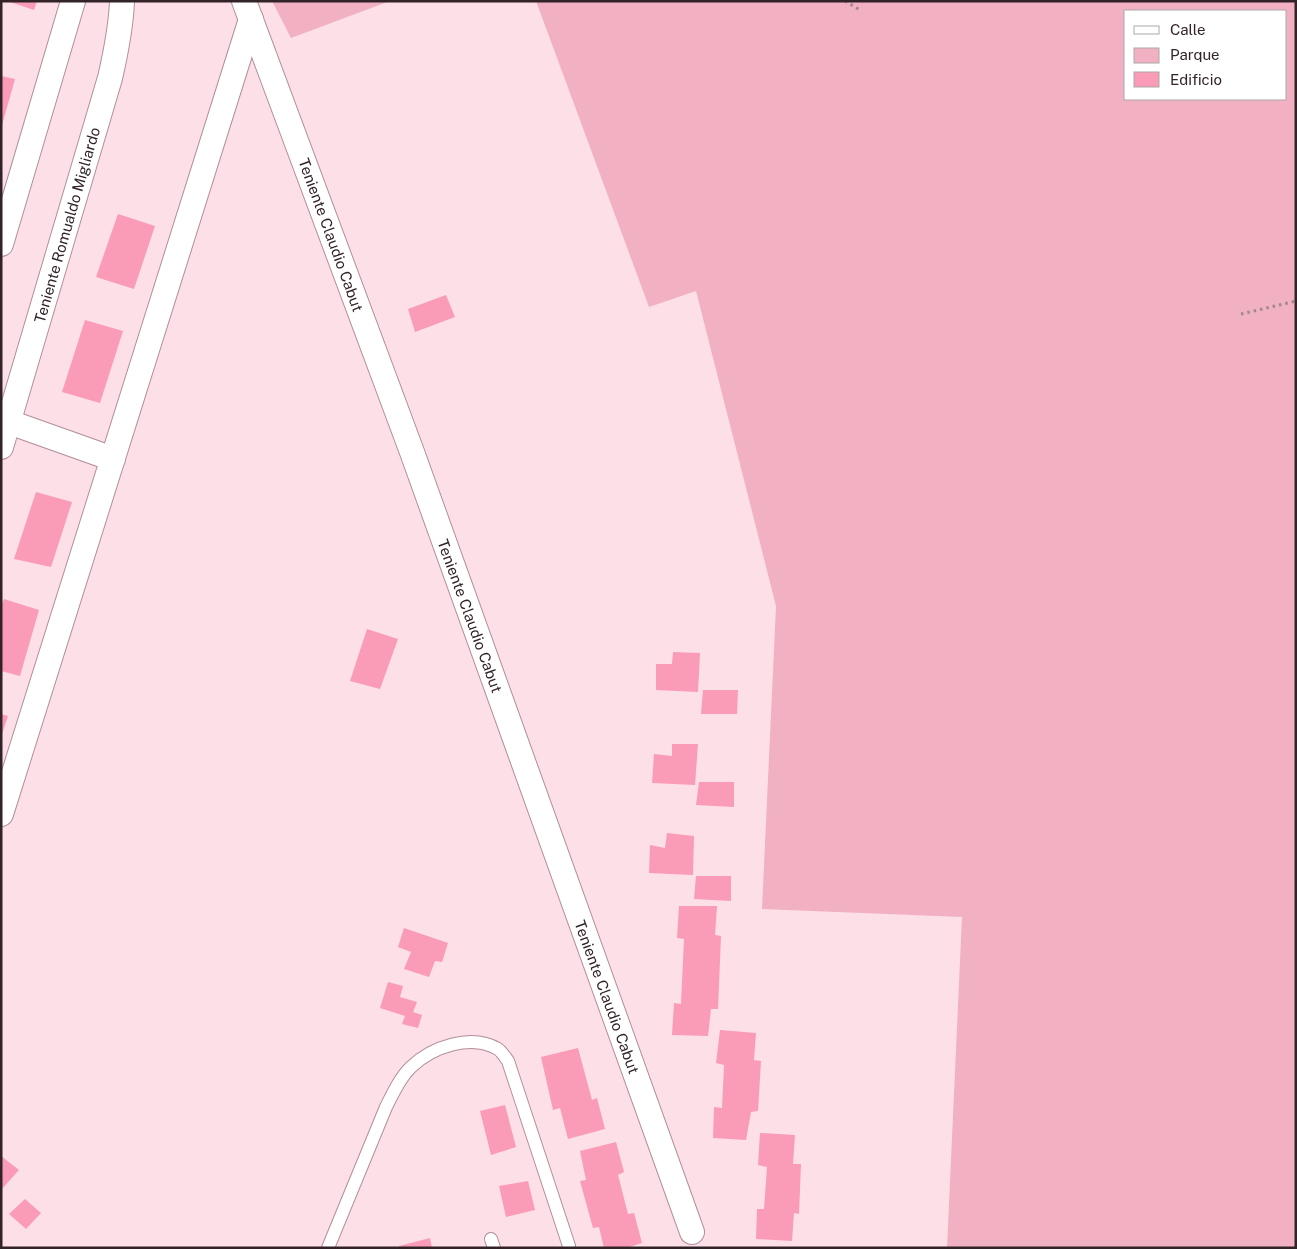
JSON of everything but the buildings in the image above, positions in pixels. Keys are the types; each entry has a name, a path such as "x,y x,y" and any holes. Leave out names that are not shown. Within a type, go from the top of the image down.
{"street":[{"path":"1,244 73,1"},
{"name":"Teniente Romualdo Migliardo","path":"1,447 110,78 118,48 122,1"},
{"path":"1,814 113,459 248,10"},
{"name":"Teniente Claudio Cabut","path":"248,10 412,452 692,1232"},
{"path":"9,422 113,459"}],"lane":[{"path":"328,1248 386,1106 397,1084 412,1067 431,1053 453,1044 470,1042 485,1044 499,1050 508,1061 569,1246"}],"path":[{"path":"845,1 860,10"},
{"path":"1241,314 1296,301"}],"green space":[{"path":"272,1 390,1 291,38"},
{"path":"536,1 1296,1 1296,1248 947,1248 962,917 762,909 776,606 696,291 649,307"}]}
